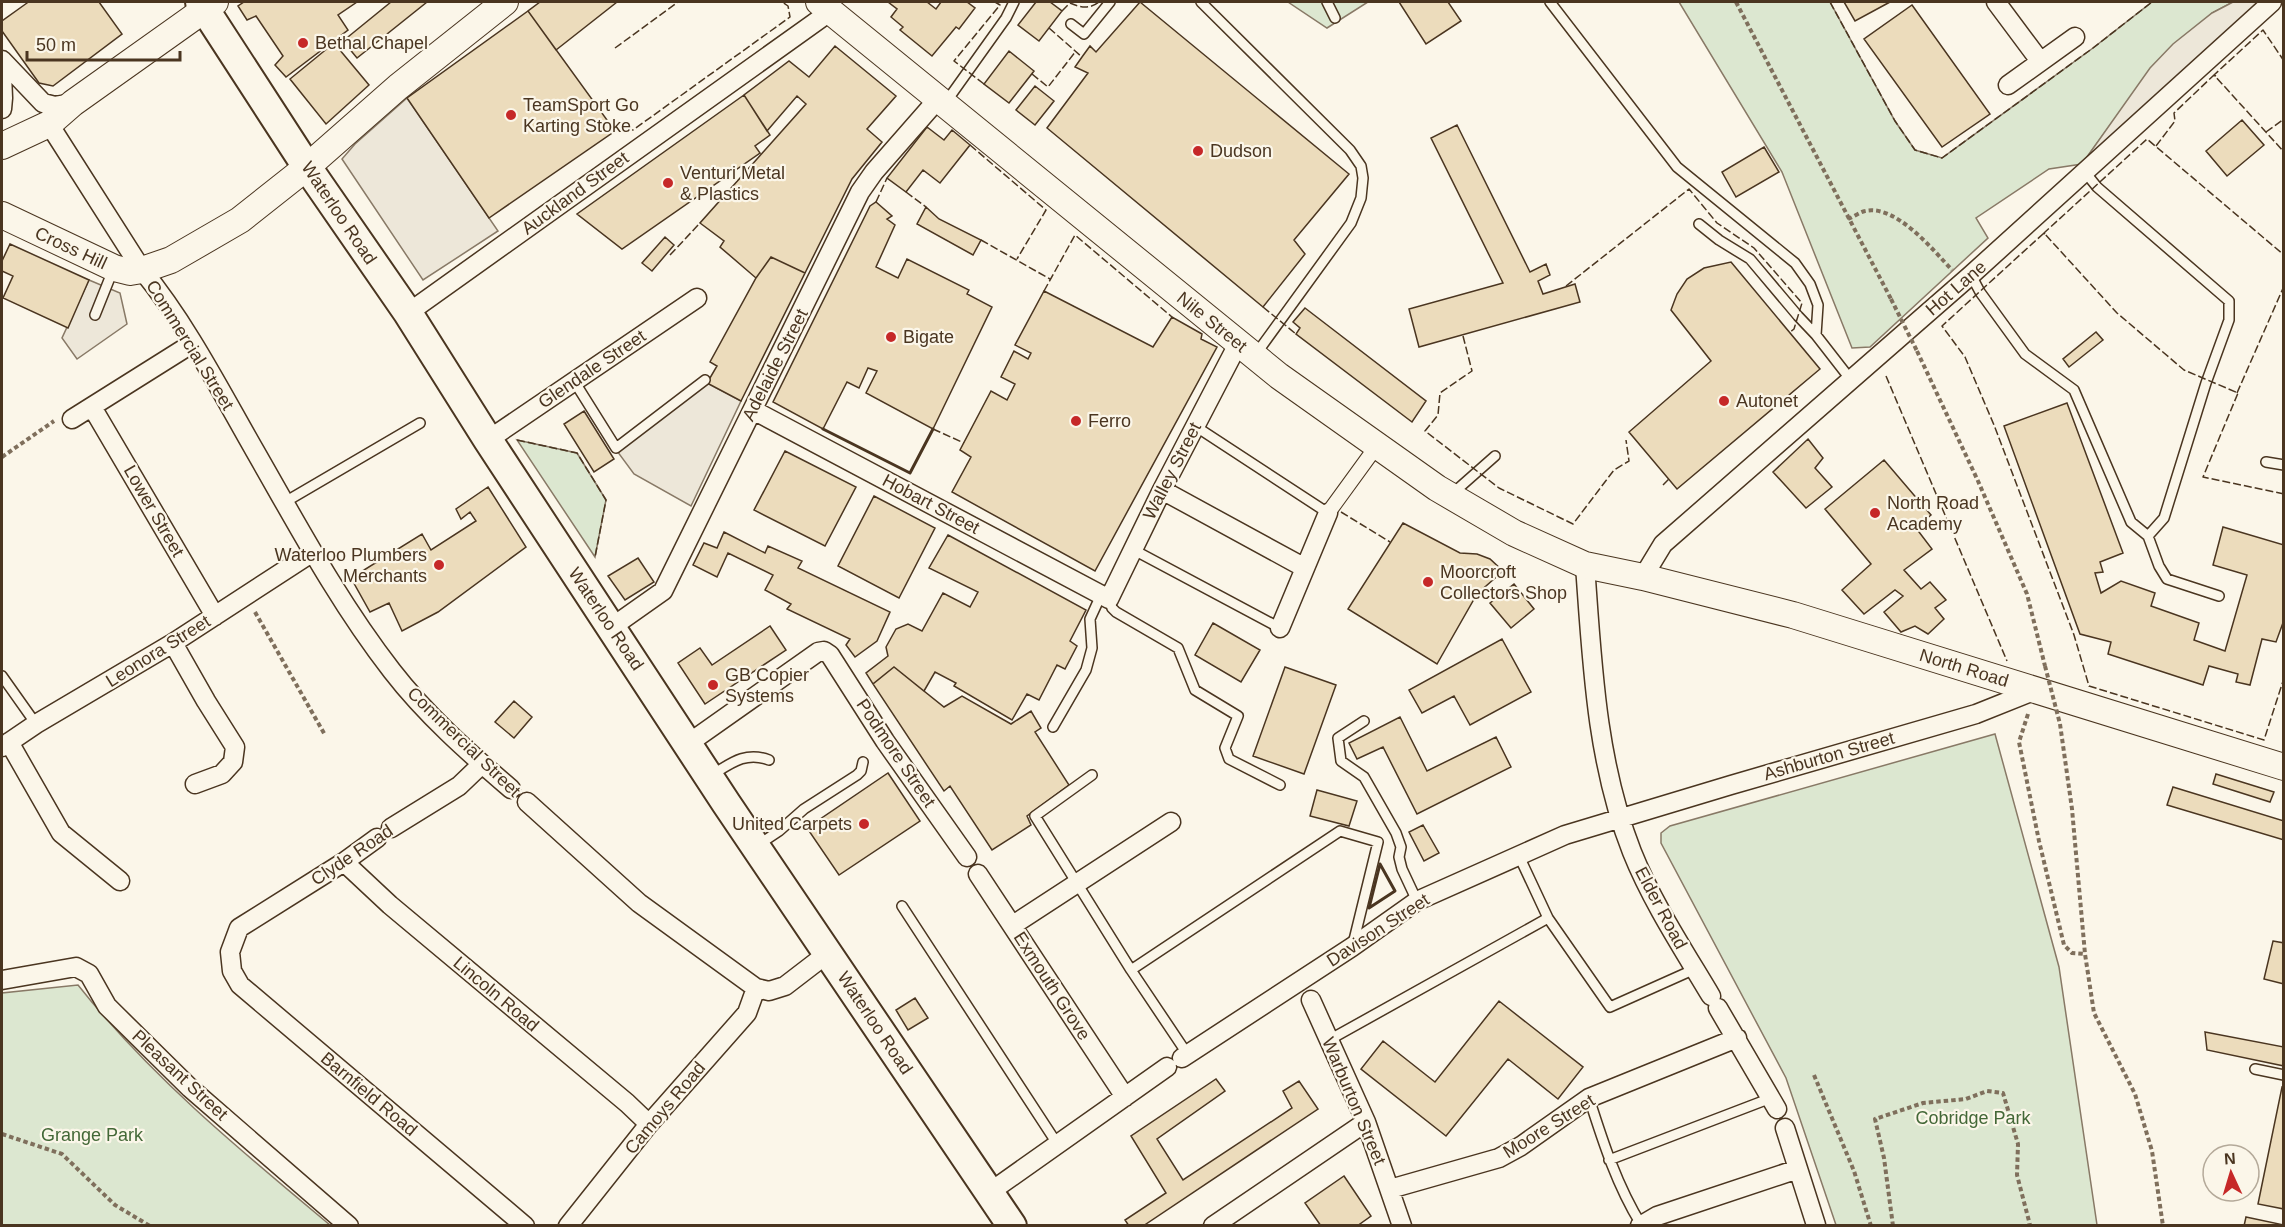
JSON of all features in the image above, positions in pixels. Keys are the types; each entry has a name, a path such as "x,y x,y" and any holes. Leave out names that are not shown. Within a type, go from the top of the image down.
{"main road":[{"path":"142,270 171,260 240,220 307,166 398,87 504,2"},
{"path":"2,146 49,124 73,103 207,4"},
{"name":"Waterloo Road","path":"207,4 307,166 408,313 488,440 710,777 1012,1226"},
{"name":"Nile Street","path":"825,6 1246,350 1376,447 1450,496 1514,533 1585,565 1643,577"},
{"name":"Cross Hill","path":"2,215 114,268 130,272 142,270"},
{"name":"North Road","path":"1643,577 1793,615 2283,767"}],"street":[{"path":"1996,2 2040,61"},
{"name":"Hot Lane","path":"1643,577 1663,544 1967,279 2272,2"},
{"name":"Auckland Street","path":"408,313 825,6"},
{"path":"2008,84 2075,37"},
{"path":"2,60 44,103 55,106 73,103"},
{"path":"2,74 2,109"},
{"name":"Adelaide Street","path":"612,627 663,591 860,192 874,172 941,101"},
{"name":"Commercial Street","path":"49,124 142,270 193,343 313,552 393,672 432,717 482,764 639,903 756,988"},
{"name":"Glendale Street","path":"488,440 697,298"},
{"path":"72,419 193,343"},
{"name":"Walley Street","path":"1105,597 1196,426 1246,350"},
{"name":"Lower Street","path":"93,407 215,616"},
{"name":"Hobart Street","path":"753,410 1105,597"},
{"path":"1280,628 1328,513 1376,447"},
{"path":"1162,490 1305,568"},
{"name":"Leonora Street","path":"5,745 36,724 173,643 313,552"},
{"name":"Elder Road","path":"1585,565 1594,694 1611,783 1632,851 1655,899 1774,1103 1785,1128 1816,1225"},
{"path":"173,643 235,747 233,762 222,774 195,784"},
{"name":"Podmore Street","path":"689,743 759,692 818,652 824,651 830,655 885,741 968,857"},
{"name":"Ashburton Street","path":"1621,818 1976,714 2036,690"},
{"path":"5,745 61,833 120,881"},
{"name":"Clyde Road","path":"230,952 239,928 459,786 482,764"},
{"name":"Davison Street","path":"990,1192 1179,1060 1352,947 1417,901 1565,835 1621,818"},
{"path":"1013,925 1171,822"},
{"path":"968,857 978,874"},
{"name":"Lincoln Road","path":"344,862 390,905 627,1103 649,1124"},
{"name":"Exmouth Grove","path":"978,874 1125,1097"},
{"name":"Barnfield Road","path":"230,952 232,971 240,985 525,1226"},
{"path":"756,988 769,992 785,986 828,953"},
{"name":"Pleasant Street","path":"2,980 76,967 88,975 107,1006 190,1088 349,1226"},
{"name":"Warburton Street","path":"1301,980 1366,1122 1402,1226"},
{"name":"Camoys Road","path":"568,1226 649,1124 747,1013 756,988"},
{"name":"Moore Street","path":"1390,1190 1499,1158 1521,1146 1589,1098 1737,1038"},
{"path":"1213,1226 1366,1122"},
{"path":"1641,1225 1657,1216 1798,1169"}],"lane":[{"path":"941,101 1006,18 1014,2"},
{"path":"1071,24 1084,34 1110,2"},
{"path":"1201,2 1350,150 1361,166 1363,178 1361,198 1351,223 1246,350"},
{"path":"1327,2 1335,18"},
{"path":"1550,2 1677,167 1795,263 1810,284 1818,305 1816,334"},
{"path":"2085,172 2097,187 2229,301 2229,320 2206,383 2164,518 2148,536"},
{"path":"1699,224 1719,240 1750,259 1816,334 1851,380"},
{"path":"94,315 114,268"},
{"path":"1967,279 1980,292 2025,354 2074,390 2131,522 2148,536 2159,566 2167,579 2219,596"},
{"path":"574,381 616,448 705,380"},
{"path":"285,502 420,423"},
{"path":"1196,426 1328,513"},
{"path":"1450,496 1495,456"},
{"path":"2266,462 2283,465"},
{"path":"1132,549 1280,628"},
{"path":"1053,727 1086,670 1092,648 1090,619 1105,597 1116,612 1178,648 1195,690 1238,716 1225,748 1229,759 1281,785"},
{"path":"2,676 36,724"},
{"path":"1364,721 1338,738 1341,761 1364,777 1396,833 1401,847 1399,857 1402,869 1417,901"},
{"path":"710,777 737,760 749,756 759,756 769,760"},
{"path":"756,846 779,831 804,809 857,775 861,771 863,762"},
{"path":"1092,775 1035,816 1131,970 1179,1060"},
{"path":"1131,970 1340,831 1378,842 1352,947"},
{"path":"1519,856 1548,918 1611,1007 1695,969"},
{"path":"902,906 1058,1145"},
{"path":"1329,1040 1548,918"},
{"path":"2255,1069 2283,1075"},
{"path":"1589,1098 1609,1160 1641,1225"},
{"path":"1609,1160 1774,1103"}],"path":[{"path":"1736,2 1917,351 1978,481 2027,594 2060,724 2072,809 2085,954 2094,1013 2135,1094 2152,1151 2163,1226"},
{"path":"1848,219 1865,211 1886,211 1923,238 1967,279"},
{"path":"2,457 60,417 72,419"},
{"path":"246,596 325,735"},
{"path":"2036,690 2019,742 2038,841 2064,945 2072,953 2085,954"},
{"path":"1815,1075 1854,1171 1871,1226"},
{"path":"1893,1226 1884,1158 1875,1119 1923,1103 1966,1099 1987,1091 2003,1093 2018,1144 2018,1175 2030,1225 2026,1226"},
{"path":"2,1134 62,1154 115,1205 150,1226"}],"green space":[{"path":"1288,2 1368,2 1327,28"},
{"path":"1679,2 1830,2 1895,121 1915,150 1942,158 2152,2 2233,2 2212,13 2127,102 2082,164 2049,169 1976,218 1988,238 1870,347 1852,348 1782,172"},
{"path":"517,440 577,453 606,500 595,557"},
{"name":"Cobridge Park","path":"1995,734 2059,967 2097,1225 1836,1225 1786,1078 1661,843 1661,833 1670,826"},
{"name":"Grange Park","path":"78,985 135,1050 166,1081 230,1141 330,1225 2,1225 2,993"}],"shaded area":[{"path":"2233,2 2271,2 2082,164 2150,68 2173,44 2212,13"},
{"path":"407,98 498,231 423,280 342,159 355,144"},
{"path":"89,280 120,293 127,324 77,359 62,338"},
{"path":"707,383 741,401 691,506 634,474 617,451"}],"building":[{"path":"26,2 99,2 122,34 53,86 39,83 2,31 2,21"},
{"name":"Bethal Chapel","path":"244,2 357,2 338,15 348,30 286,77 275,65 283,56 256,16 247,20 238,6"},
{"path":"391,2 427,2 357,58 343,41"},
{"path":"540,2 617,2 556,50 528,11"},
{"path":"888,2 927,2 936,9 941,2 967,2 975,8 959,29 956,27 932,56 900,30 903,27 891,17 897,9"},
{"path":"1036,2 1050,2 1062,11 1039,41 1018,25"},
{"name":"Dudson","path":"1140,2 1349,174 1294,240 1305,254 1263,307 1047,128 1088,73 1075,67 1090,46 1096,52"},
{"path":"1399,2 1448,2 1461,21 1426,44"},
{"path":"1844,2 1890,2 1855,21"},
{"path":"1912,5 1990,114 1942,147 1864,39"},
{"name":"TeamSport Go Karting Stoke","path":"528,11 615,131 489,218 407,98"},
{"path":"334,43 369,85 326,124 290,79"},
{"path":"835,46 896,96 867,129 882,142 852,179 805,273 771,257 756,278 720,247 724,241 700,223 806,104 797,96 767,131 744,95 789,61 809,77"},
{"path":"1009,51 1034,71 1009,103 984,84"},
{"path":"1035,86 1054,101 1035,125 1016,110"},
{"name":"Venturi Metal & Plastics","path":"744,95 770,135 755,146 760,153 622,249 577,214"},
{"path":"2242,120 2264,145 2227,176 2206,151"},
{"path":"1457,125 1530,272 1546,264 1550,275 1538,281 1543,294 1575,284 1580,302 1419,347 1409,309 1503,283 1431,138"},
{"path":"927,127 944,140 952,130 970,145 940,183 923,170 906,192 887,178"},
{"path":"1764,147 1779,172 1736,197 1722,172"},
{"name":"Bigate","path":"876,202 892,216 887,219 895,225 876,267 898,278 907,259 969,290 967,294 992,307 933,429 866,393 877,371 868,368 859,388 847,382 823,429 773,402 870,206"},
{"path":"926,207 939,219 981,240 973,255 917,224"},
{"path":"665,237 674,245 652,271 642,263"},
{"path":"10,244 89,280 68,328 3,298 13,276 2,271 2,261"},
{"path":"771,257 805,273 741,401 707,383 717,366 710,362 756,278"},
{"name":"Autonet","path":"1731,262 1820,369 1677,489 1629,432 1711,361 1671,310 1677,294 1687,279 1704,268"},
{"name":"Ferro","path":"1044,291 1153,347 1172,317 1202,334 1201,339 1217,347 1095,571 952,492 971,457 960,450 991,391 1007,400 1015,384 1001,377 1014,351 1028,359 1031,353 1015,345"},
{"path":"1305,308 1426,401 1412,422 1296,334 1300,328 1293,322"},
{"path":"2096,332 2103,340 2069,367 2063,359"},
{"path":"2067,403 2123,553 2100,562 2103,572 2095,573 2101,593 2121,581 2155,593 2151,606 2199,623 2194,640 2225,651 2247,575 2213,565 2223,527 2284,545 2284,620 2276,642 2262,639 2250,685 2236,682 2238,674 2209,666 2203,685 2108,654 2111,642 2080,634 2004,426"},
{"path":"584,411 614,459 594,472 564,424"},
{"path":"1808,439 1823,458 1815,468 1832,487 1806,508 1773,472"},
{"path":"785,451 856,487 825,546 754,510"},
{"path":"1884,460 1931,515 1916,528 1932,549 1904,570 1921,589 1930,582 1946,600 1935,608 1944,619 1928,634 1915,626 1901,632 1884,612 1903,596 1895,590 1864,614 1842,590 1871,564 1825,509"},
{"name":"Waterloo Plumbers Merchants","path":"488,487 526,547 438,612 402,631 389,603 370,612 351,578 422,534 431,550 476,521 470,512 461,519 456,509"},
{"path":"874,496 935,528 899,598 838,566"},
{"name":"Moorcroft Collectors Shop","path":"1403,523 1460,553 1477,554 1490,559 1503,571 1477,594 1437,664 1348,609"},
{"path":"724,532 765,553 768,546 802,561 798,568 890,612 877,641 855,657 846,645 850,639 787,609 791,604 765,590 773,575 728,553 717,577 693,565 704,543 717,548"},
{"path":"948,535 1086,610 1070,641 1077,646 1065,669 1057,665 1039,700 1027,694 1012,720 954,686 956,683 935,672 924,691 894,667 873,684 866,673 888,656 886,647 896,629 908,624 922,631 943,593 970,607 978,592 929,568"},
{"path":"638,558 654,582 625,600 608,576"},
{"path":"1514,584 1534,609 1511,628 1490,603"},
{"path":"1213,623 1260,650 1241,682 1195,655"},
{"name":"GB Copier Systems","path":"770,626 786,650 705,704 678,663 700,648 712,665"},
{"path":"1502,639 1531,692 1470,725 1454,696 1422,713 1409,690"},
{"path":"894,667 944,707 962,696 1011,724 1031,711 1041,728 1035,732 1069,785 1027,816 1031,825 992,850 950,786 944,791 873,684"},
{"path":"1285,667 1336,685 1304,774 1253,756"},
{"path":"514,701 532,717 514,738 495,722"},
{"path":"1400,717 1427,771 1496,737 1511,767 1417,814 1383,747 1357,759 1349,743"},
{"name":"United Carpets","path":"888,773 920,821 839,875 807,828"},
{"path":"2216,774 2274,792 2270,802 2213,784"},
{"path":"2173,787 2284,821 2284,840 2167,805"},
{"path":"1317,790 1357,801 1349,826 1310,816"},
{"path":"1423,825 1439,853 1424,861 1409,832"},
{"path":"2273,941 2284,943 2284,984 2264,979"},
{"path":"915,998 928,1018 908,1030 896,1010"},
{"path":"1499,1001 1583,1067 1558,1099 1508,1059 1446,1136 1361,1069 1383,1041 1435,1082"},
{"path":"2205,1032 2284,1047 2284,1066 2207,1050"},
{"path":"1216,1079 1225,1091 1157,1139 1183,1180 1292,1108 1283,1091 1299,1081 1318,1109 1143,1226 1129,1226 1125,1220 1166,1193 1131,1136"},
{"path":"2282,1087 2284,1088 2284,1209 2258,1204 2261,1203 2261,1189"},
{"path":"1344,1176 1371,1216 1357,1226 1321,1226 1305,1203"},
{"path":"2246,1217 2284,1225 2284,1226 2244,1226"}],"fence":[{"path":"615,48 678,2"},
{"path":"615,131 633,130 790,17 788,6 782,2"},
{"path":"984,84 954,61 1000,5 995,2"},
{"path":"1062,11 1070,3 1085,7 1099,2"},
{"path":"1830,2 1895,121 1915,150 1942,158 2152,2"},
{"path":"1049,28 1082,57"},
{"path":"2216,76 2214,75 2263,30 2284,61"},
{"path":"1032,74 1048,87 1076,51"},
{"path":"2156,146 2175,121 2174,113 2214,75 2284,152"},
{"path":"2266,132 2284,119"},
{"path":"2045,234 2147,139 2284,255"},
{"path":"970,145 1046,210 1017,259"},
{"path":"876,202 887,178"},
{"path":"1566,286 1689,189 1717,223 1754,248 1802,303 1794,329 1789,333"},
{"path":"906,192 926,207"},
{"path":"670,255 700,223"},
{"path":"2284,494 2203,477 2238,393 2184,370 2117,313 2044,233 1942,326 1965,357 1994,425 2074,635 2089,686 2264,740 2284,678"},
{"path":"1044,291 1075,235 1172,317"},
{"path":"981,240 1050,279"},
{"path":"2237,393 2284,286"},
{"path":"1263,307 1296,334"},
{"path":"1463,336 1472,371 1440,393 1438,415 1425,431 1499,488 1573,524 1614,470 1629,461 1626,440"},
{"path":"1886,376 2007,661"},
{"path":"933,429 964,443"},
{"path":"517,440 577,453 606,500 595,557"},
{"path":"1663,485 1669,479"},
{"path":"1341,512 1390,542"}],"wall":[{"path":"823,429 910,473 933,429"},
{"path":"1380,864 1395,891 1369,908 1380,864"}],"place":[{"name":"Bethal Chapel","path":"303,43"},
{"name":"TeamSport Go Karting Stoke","path":"511,115"},
{"name":"Dudson","path":"1198,151"},
{"name":"Venturi Metal & Plastics","path":"668,183"},
{"name":"Bigate","path":"891,337"},
{"name":"Autonet","path":"1724,401"},
{"name":"Ferro","path":"1076,421"},
{"name":"North Road Academy","path":"1875,513"},
{"name":"Waterloo Plumbers Merchants","path":"439,565"},
{"name":"Moorcroft Collectors Shop","path":"1428,582"},
{"name":"GB Copier Systems","path":"713,685"},
{"name":"United Carpets","path":"864,824"}]}
